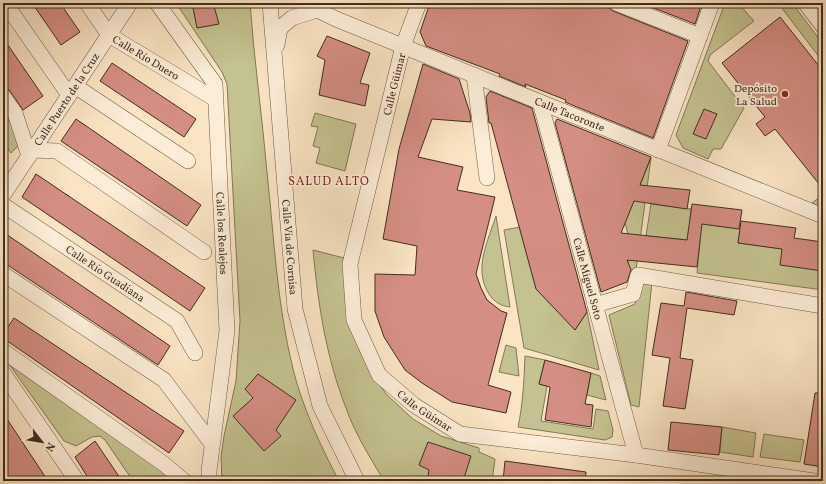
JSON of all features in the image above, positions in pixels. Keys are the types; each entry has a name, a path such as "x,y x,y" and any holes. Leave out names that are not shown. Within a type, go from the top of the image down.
{"street":[{"path":"5,3 72,91 188,161"},
{"name":"Calle Río Duero","path":"87,3 110,35 216,99"},
{"name":"Calle Puerto de la Cruz","path":"3,195 130,3"},
{"name":"Calle los Realejos","path":"157,3 215,84 227,331 212,444 209,481"},
{"name":"Calle Vía de Cornisa","path":"270,3 295,309 320,406 357,481"},
{"name":"Calle Tacoronte","path":"303,3 317,7 403,46 823,216"},
{"name":"Calle Güímar","path":"419,3 403,46 350,264 354,320 378,375 414,404 460,434 636,455 814,481"},
{"path":"616,3 700,36"},
{"path":"658,150 712,3"},
{"path":"805,3 823,26"},
{"path":"275,62 280,28 292,18 317,7"},
{"path":"474,75 487,178"},
{"path":"3,96 14,113 31,153 57,151 204,252"},
{"name":"Calle Miguel Soto","path":"540,102 636,455"},
{"name":"Calle Río Guadiana","path":"3,205 177,321 195,353"},
{"path":"3,274 164,380 212,444"},
{"path":"595,305 633,294 638,275 823,306"},
{"path":"3,351 164,464 184,481"},
{"path":"3,373 76,481"}],"shaded area":[{"path":"176,3 250,3 283,320 293,369 301,397 325,454 339,481 222,481 221,457 236,381 240,321 227,84 222,72"},
{"path":"725,3 738,3 754,21 710,55 708,61 744,108 721,149 713,149 708,159 683,148 676,135"},
{"path":"778,3 792,3 823,44 823,62"},
{"path":"3,103 11,115 18,146 11,153 3,141"},
{"path":"315,113 356,124 345,171 316,163 320,148 313,146 318,127 311,126"},
{"path":"651,158 636,270 631,270 628,264 632,249 625,223"},
{"path":"823,195 823,206 821,207 812,203"},
{"path":"651,204 691,209 690,222 740,229 738,243 782,249 823,271 823,290 697,273 700,241 646,236"},
{"path":"496,216 510,307 498,303 491,297 484,284 482,275 482,265 486,245"},
{"path":"520,227 575,330 587,312 599,370 524,348 504,230"},
{"path":"313,250 344,258 345,284 369,368 386,394 413,419 441,436 479,448 479,452 495,459 492,481 384,481 354,427 339,389 328,350 320,310"},
{"path":"641,281 652,282 639,407 631,405 609,315 635,304"},
{"path":"506,345 516,348 519,376 499,372"},
{"path":"525,356 545,360 539,384 547,386 541,421 593,429 596,409 608,411 613,430 612,437 605,440 518,427 524,383"},
{"path":"6,360 184,481 133,481 105,440 100,436 92,437 76,446 64,441"},
{"path":"591,373 600,376 606,400 587,395"},
{"path":"722,427 756,433 753,457 720,452"},
{"path":"764,434 804,440 800,462 760,457"}],"building":[{"path":"32,3 60,3 80,32 61,45"},
{"path":"192,3 213,3 219,24 197,28"},
{"path":"430,3 607,3 609,8 613,11 688,41 653,138 565,102 566,100 525,84 526,87 499,76 500,74 426,46 420,32"},
{"path":"641,3 702,3 695,24"},
{"name":"Depósito La Salud","path":"780,17 823,71 823,189 775,129 765,136 756,124 765,117 722,63"},
{"path":"327,36 370,53 360,83 369,85 365,106 319,95 325,60 317,56"},
{"path":"3,38 43,96 23,110 10,91 3,84"},
{"path":"112,63 196,119 184,137 100,81"},
{"path":"423,64 459,79 470,113 471,122 432,119 418,157 463,167 457,190 495,197 476,274 487,300 501,311 507,313 488,385 511,392 506,413 452,402 405,370 384,337 375,311 375,274 415,275 417,246 383,239 399,149"},
{"path":"490,91 532,108 587,312 575,330 536,289 491,123 489,123 486,97"},
{"path":"704,109 717,114 706,139 693,134"},
{"path":"76,119 201,205 187,226 61,141"},
{"path":"557,119 651,157 640,185 690,190 687,209 634,201 621,233 687,240 692,204 742,210 739,229 702,224 697,267 627,260 631,270 627,282 601,292 555,123"},
{"path":"36,174 205,288 190,311 22,197"},
{"path":"741,221 796,228 794,238 823,242 823,271 780,265 782,249 738,243"},
{"path":"3,232 170,346 158,365 3,262"},
{"path":"686,292 737,301 734,315 687,308 680,358 693,360 685,409 663,406 670,358 652,355 661,303 684,306"},
{"path":"14,318 184,431 169,453 3,338 3,334"},
{"path":"545,360 591,373 585,404 593,405 591,427 545,420 550,387 539,384"},
{"path":"258,374 296,400 276,430 281,436 264,451 233,416 253,398 245,389"},
{"path":"815,393 823,393 823,467 804,464"},
{"path":"3,413 48,481 3,481"},
{"path":"671,422 722,427 719,455 668,450"},
{"path":"95,441 122,481 90,481 75,457"},
{"path":"428,442 471,456 463,481 427,481 429,470 419,465"},
{"path":"505,461 586,472 585,481 503,481"}],"place":[{"name":"Depósito La Salud","path":"785,94"}],"district":[{"name":"SALUD ALTO","path":"329,181"}]}
